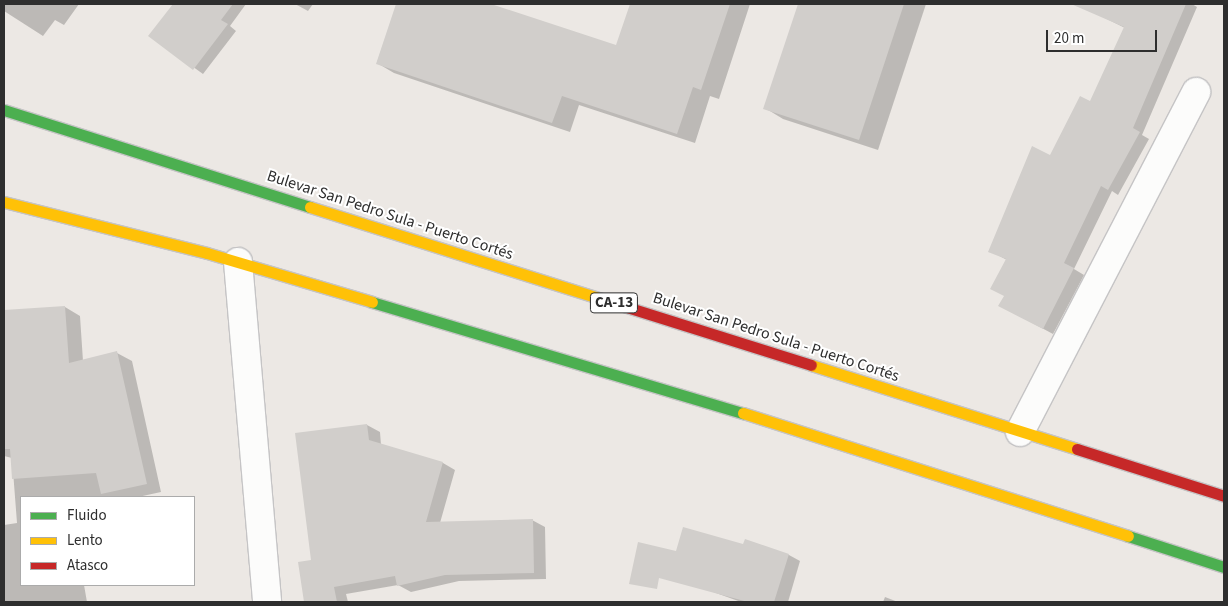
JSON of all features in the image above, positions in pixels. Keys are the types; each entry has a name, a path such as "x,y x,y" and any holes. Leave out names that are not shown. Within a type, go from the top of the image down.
{"highway":[{"name":"Bulevar San Pedro Sula - Puerto Cortés","path":"4,110 1224,496"},
{"path":"4,202 238,262 718,405 1224,567"}],"street":[{"path":"1020,432 1196,92"},
{"path":"238,262 267,602"}],"building":[{"path":"173,4 233,4 221,20 228,24 193,70 148,36"},
{"path":"396,4 491,4 616,45 630,4 730,4 701,90 693,87 677,134 562,96 552,123 376,64"},
{"path":"798,4 904,4 859,140 763,109"},
{"path":"1071,4 1186,4 1133,128 1140,132 1108,190 1101,186 1064,263 1074,268 1043,329 998,306 1004,296 990,289 1006,259 988,252 1032,146 1050,155 1080,96 1090,101 1124,27"},
{"path":"65,306 69,363 117,351 147,484 101,494 96,473 12,479 10,449 4,449 4,310"},
{"path":"367,424 369,440 443,462 426,522 533,519 534,573 445,575 397,586 395,576 334,587 337,602 304,602 298,562 311,560 295,433"},
{"path":"683,527 743,544 745,539 789,554 774,602 748,602 659,578 657,589 629,584 638,542 676,551"}],"traffic: fast":[{"path":"4,110 310,207"},
{"path":"372,302 743,413"},
{"path":"1128,536 1224,567"}],"traffic: slow":[{"path":"4,202 207,253 372,302"},
{"path":"310,207 620,305"},
{"path":"811,365 1077,449"},
{"path":"743,413 1128,536"}],"traffic: jam":[{"path":"620,305 811,365"},
{"path":"1077,449 1224,496"}]}
